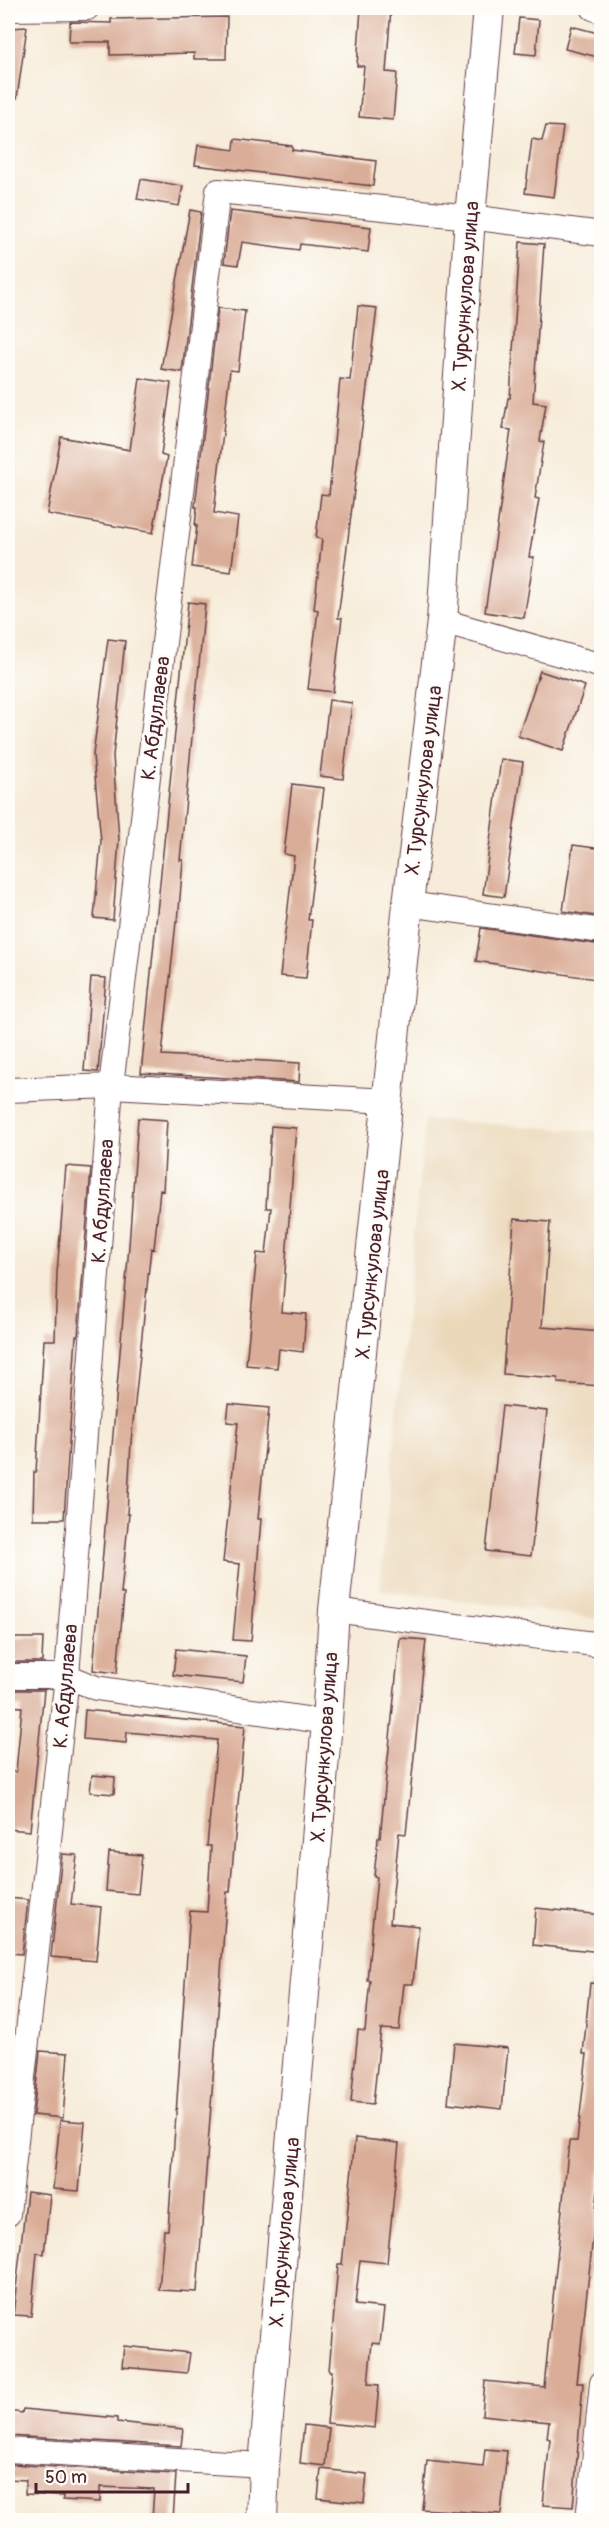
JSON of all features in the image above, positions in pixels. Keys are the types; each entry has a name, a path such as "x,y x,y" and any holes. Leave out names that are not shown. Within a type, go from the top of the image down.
{"street":[{"path":"8,9 87,8"},
{"name":"Х. Турсункулова улица","path":"262,2520 264,2465 327,1722 334,1610 408,904 442,621 470,217 489,8"},
{"path":"593,8 602,11"},
{"name":"К. Абдуллаева","path":"8,2214 67,1676 111,1086 218,191 470,217"},
{"path":"470,217 602,234"},
{"path":"442,621 602,666"},
{"path":"408,904 602,932"},
{"path":"8,1090 111,1086 389,1101"},
{"path":"334,1610 602,1645"},
{"path":"8,1676 67,1676 96,1689 327,1722"},
{"path":"588,2520 602,2384"},
{"path":"8,2450 264,2465"}],"shaded area":[{"path":"425,1119 601,1132 601,1619 380,1590"}],"building":[{"path":"361,8 391,8 386,72 397,73 393,120 359,117 364,66 357,66"},
{"path":"227,17 226,59 194,59 194,53 110,55 110,42 69,42 70,22 111,23 111,19"},
{"path":"519,18 539,20 536,55 515,53"},
{"path":"571,26 602,34 602,58 565,49"},
{"path":"27,27 17,98 8,98 8,28"},
{"path":"546,126 563,127 554,197 525,193 532,139 542,141"},
{"path":"235,139 292,146 292,150 376,161 373,186 195,165 198,145 234,150"},
{"path":"141,179 183,186 179,206 137,199"},
{"path":"190,210 201,212 182,372 161,369"},
{"path":"230,211 371,227 368,252 300,244 299,250 242,242 238,265 224,263"},
{"path":"520,242 544,244 533,402 546,404 540,441 544,442 535,498 539,499 529,557 534,557 524,618 485,612 511,430 503,429 508,398 510,398"},
{"path":"358,306 377,308 338,618 342,618 333,692 308,689 318,610 314,609 322,539 316,538 321,494 329,495 340,379 350,380"},
{"path":"218,308 245,311 238,371 230,370 214,513 238,517 231,572 192,567 197,526 195,526 197,507 195,507"},
{"path":"140,378 171,383 161,455 167,457 153,533 47,514 61,437 130,450"},
{"path":"188,602 205,604 180,860 183,860 178,922 176,922 162,1055 300,1063 299,1082 141,1073"},
{"path":"108,639 125,641 113,756 119,839 113,920 94,918 101,841 93,755"},
{"path":"540,671 585,686 563,751 518,736"},
{"path":"329,700 352,703 343,779 320,776"},
{"path":"501,759 523,762 504,897 483,894"},
{"path":"292,784 324,788 308,920 312,920 306,978 280,976 294,856 284,854"},
{"path":"573,845 602,849 602,917 563,911"},
{"path":"481,928 602,945 602,980 476,961"},
{"path":"91,977 106,978 98,1072 84,1071"},
{"path":"138,1118 167,1120 163,1191 160,1190 154,1249 151,1248 131,1442 127,1514 129,1514 121,1593 124,1594 117,1673 93,1670"},
{"path":"271,1126 296,1128 282,1312 306,1314 303,1352 279,1349 277,1368 246,1365 257,1253 266,1254 271,1208 266,1208"},
{"path":"66,1166 91,1168 78,1336 76,1336 64,1519 33,1519 34,1472 36,1472 44,1340 55,1340 57,1272"},
{"path":"514,1219 550,1222 542,1327 602,1332 602,1386 558,1383 558,1378 503,1374"},
{"path":"229,1404 269,1408 258,1519 261,1519 251,1641 233,1640 240,1564 223,1562 238,1423 227,1422"},
{"path":"502,1406 547,1411 531,1556 486,1551"},
{"path":"8,1638 43,1638 42,1662 8,1662"},
{"path":"400,1638 426,1640 406,1834 399,1833 390,1923 419,1926 413,1984 404,1984 399,2030 381,2029 373,2104 351,2102 358,2030 365,2031 370,1980 367,1980 377,1877 374,1876 378,1838 380,1838"},
{"path":"176,1649 246,1656 243,1682 173,1675"},
{"path":"8,1690 44,1690 30,1831 8,1829 8,1771 16,1772 22,1707 8,1706"},
{"path":"85,1710 245,1726 230,1892 227,1892 197,2292 159,2290 164,2230 168,2230 190,1911 207,1912 211,1846 207,1846 217,1740 127,1732 126,1743 83,1739"},
{"path":"92,1775 115,1777 114,1794 90,1792"},
{"path":"109,1852 142,1855 138,1894 106,1891"},
{"path":"62,1854 77,1855 71,1904 101,1907 96,1961 51,1957"},
{"path":"8,1898 28,1900 22,1954 8,1953"},
{"path":"536,1908 602,1915 602,1952 533,1945"},
{"path":"590,1983 602,1984 602,2155 577,2383 583,2383 573,2507 543,2505 550,2439 547,2438 549,2422 482,2415 485,2381 544,2387 569,2141 577,2141 587,2054 583,2054"},
{"path":"454,2043 508,2048 502,2109 448,2103"},
{"path":"40,2051 68,2053 63,2118 33,2115"},
{"path":"60,2120 85,2122 79,2191 53,2189"},
{"path":"355,2138 399,2143 387,2263 360,2260 355,2305 384,2308 380,2344 372,2343 368,2384 379,2385 375,2428 327,2423 338,2265 342,2265"},
{"path":"27,2192 50,2195 44,2254 37,2253 31,2316 13,2315"},
{"path":"124,2346 190,2353 187,2373 122,2367"},
{"path":"23,2409 117,2418 117,2422 183,2429 181,2446 8,2436 8,2411 22,2413"},
{"path":"304,2425 329,2428 325,2466 300,2463"},
{"path":"485,2449 507,2451 501,2514 422,2509 427,2461 483,2467"},
{"path":"8,2464 176,2474 173,2520 152,2520 154,2489 100,2487 100,2502 63,2500 63,2496 25,2494 26,2480 8,2479"},
{"path":"321,2469 367,2474 364,2503 318,2498"}]}
